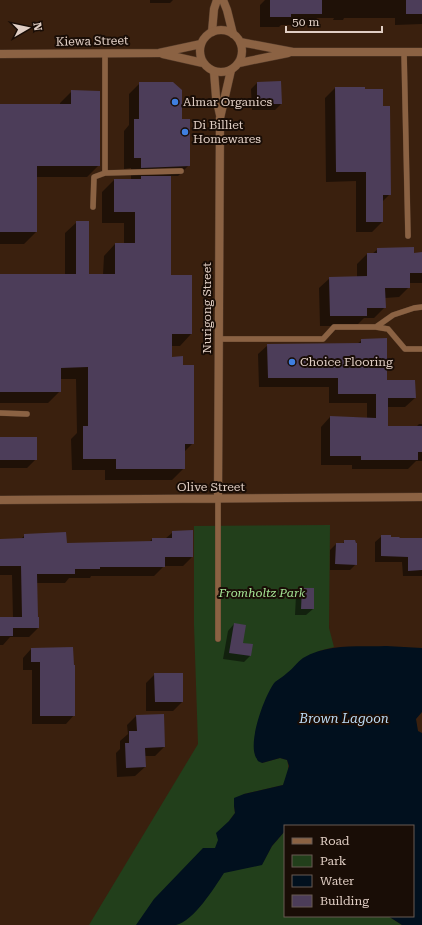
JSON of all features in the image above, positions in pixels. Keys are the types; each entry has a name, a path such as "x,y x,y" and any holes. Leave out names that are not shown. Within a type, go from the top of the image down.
{"street":[{"path":"212,32 214,10 217,0"},
{"path":"223,0 233,34 240,42 242,56 239,62 231,70 225,72 214,72 207,68 203,63 199,50 203,39 212,32 223,30 233,34"},
{"path":"240,42 293,52"},
{"name":"Kiewa Street","path":"0,54 159,53 201,44"},
{"path":"239,62 293,52 422,52"},
{"name":"Kiewa Street","path":"159,53 203,63"},
{"name":"Nurigong Street","path":"220,118 231,70"},
{"name":"Nurigong Street","path":"214,72 216,97 220,118 218,499"},
{"name":"Olive Street","path":"0,500 422,497"}],"lane":[{"path":"404,52 408,236"},
{"path":"105,53 105,173"},
{"path":"93,207 94,177 105,173 181,171"},
{"path":"376,327 393,315 422,307"},
{"path":"218,339 323,339 334,327 376,327 388,329 405,349 422,349"},
{"path":"0,414 27,414"},
{"path":"218,499 218,639"}],"green space":[{"name":"Fromholtz Park","path":"330,525 329,628 334,647 319,651 276,682 262,763 280,758 287,760 287,776 283,785 244,794 234,806 235,813 229,821 262,864 272,846 284,832 284,917 390,917 402,925 89,925 198,744 194,625 194,526"}],"water":[{"name":"Brown Lagoon","path":"386,646 422,648 422,712 416,719 418,731 422,733 422,925 402,925 390,917 414,917 414,825 284,825 284,832 272,846 262,865 224,873 203,903 183,922 176,925 136,925 154,899 203,848 215,848 218,840 216,833 235,813 234,798 244,794 283,785 289,766 287,760 280,758 262,763 258,760 254,752 255,732 266,697 275,682 303,658 323,650 343,647"}],"building":[{"path":"270,0 322,0 322,14 291,14 291,17 270,17"},
{"path":"406,0 422,0 422,14 406,14"},
{"path":"281,81 282,104 257,104 257,82"},
{"path":"139,82 173,82 182,90 182,119 190,119 190,166 141,168 141,158 134,158 134,119 139,119"},
{"path":"335,87 365,87 365,89 383,89 383,106 390,106 391,195 383,195 383,222 366,222 366,172 336,172"},
{"path":"71,90 100,91 100,166 37,166 37,232 0,232 0,104 71,104"},
{"path":"141,176 171,176 171,275 192,275 192,334 172,334 172,357 183,356 183,365 194,365 194,444 185,444 185,469 116,469 116,459 83,459 83,426 88,426 88,367 61,368 61,392 0,392 0,274 76,274 76,221 89,221 89,274 115,274 115,243 135,243 135,212 114,212 114,179 141,179"},
{"path":"414,247 414,253 422,252 422,273 410,273 410,288 385,288 386,308 367,308 367,316 330,316 329,277 367,276 367,253 377,253 377,248"},
{"path":"387,338 387,380 415,380 416,398 388,398 388,426 422,426 422,452 418,452 418,460 361,460 361,456 330,456 330,416 376,418 376,394 338,394 338,378 268,378 267,344 361,343 361,339"},
{"path":"0,437 37,437 37,460 0,460"},
{"path":"193,530 193,557 165,557 165,567 100,567 100,569 75,569 75,574 37,574 39,628 13,628 13,636 0,636 0,617 22,617 21,566 0,566 0,539 24,538 24,534 66,532 67,543 152,541 152,538 172,538 172,531"},
{"path":"381,535 391,535 391,537 400,537 399,538 422,538 422,570 408,571 408,557 381,556"},
{"path":"344,540 355,540 357,543 357,565 335,564 336,543 344,543"},
{"path":"302,588 314,588 314,609 301,609"},
{"path":"234,623 246,625 243,643 253,644 251,656 229,653"},
{"path":"73,647 75,665 75,716 40,716 40,662 31,662 31,648"},
{"path":"154,673 183,673 183,702 155,702"},
{"path":"164,714 165,747 145,748 146,767 126,768 125,743 129,743 129,731 137,731 136,715"}],"place":[{"name":"Almar Organics","path":"175,102"},
{"name":"Di Billiet Homewares","path":"185,132"},
{"name":"Choice Flooring","path":"292,362"}]}
